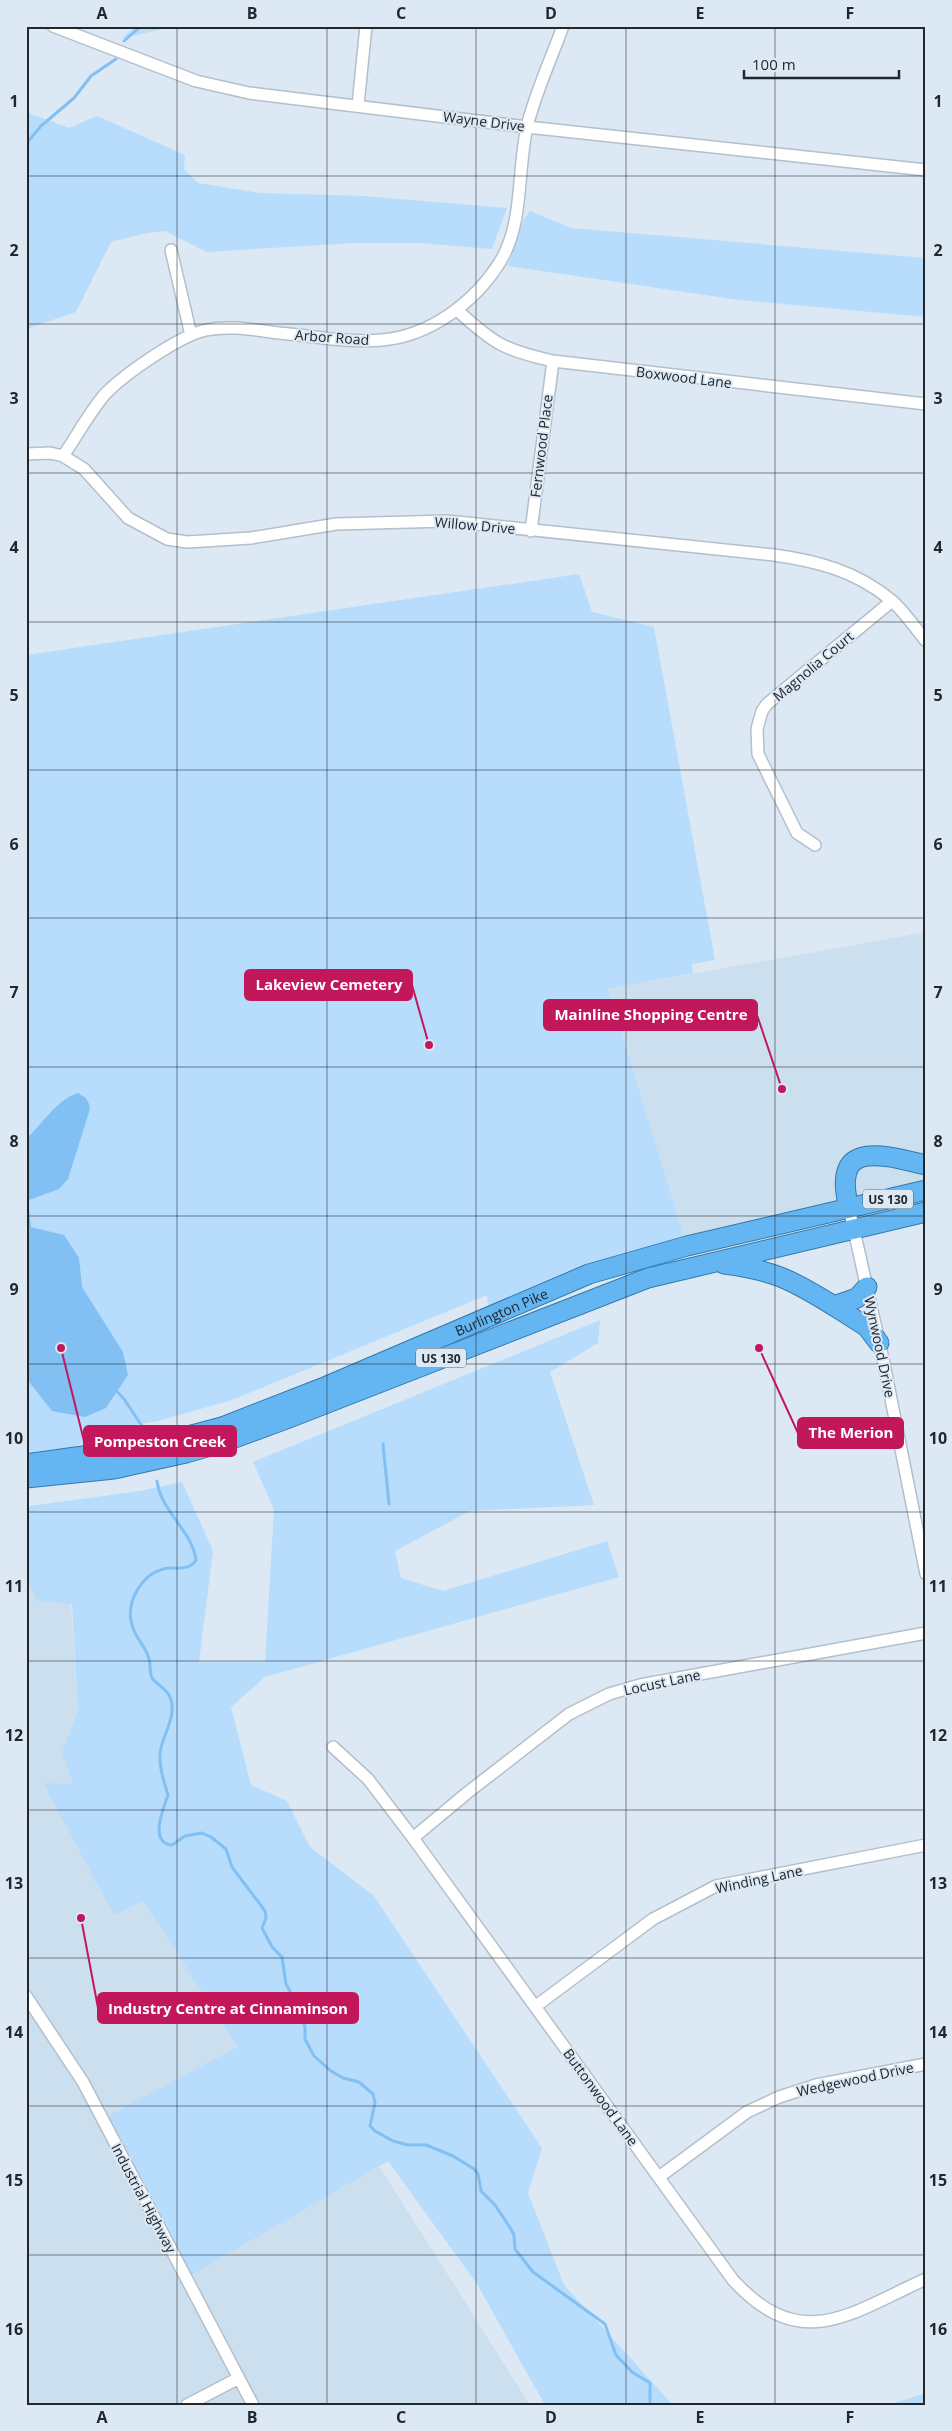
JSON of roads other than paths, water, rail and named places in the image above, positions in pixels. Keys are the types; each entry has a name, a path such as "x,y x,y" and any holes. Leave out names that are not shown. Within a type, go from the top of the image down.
{"highway":[{"path":"849,1208 845,1177 853,1163 867,1154 881,1155 926,1165"},
{"name":"Burlington Pike","path":"26,1464 147,1447 222,1427 328,1386 589,1274 687,1246 926,1190"},
{"name":"Burlington Pike","path":"26,1478 114,1469 221,1443 289,1418 599,1295 648,1278 855,1227 926,1212"},
{"path":"713,1262 755,1268 775,1273 793,1281 866,1327 878,1343"},
{"path":"834,1306 857,1298 867,1286"}],"street":[{"path":"358,105 366,26"},
{"name":"Arbor Road","path":"62,456 106,394 119,382 162,351 191,335 206,330 232,328 352,341 381,340 395,338 424,329 457,310 483,285 500,262 507,247 515,219 527,127 563,26"},
{"name":"Wayne Drive","path":"55,27 196,81 249,93 527,127 926,170"},
{"path":"171,250 191,335"},
{"name":"Boxwood Lane","path":"457,310 483,334 501,346 516,352 552,361 926,404"},
{"name":"Fernwood Place","path":"531,531 552,361"},
{"name":"Willow Drive","path":"26,454 50,453 62,456 84,469 128,518 167,539 187,542 251,538 336,524 447,521 809,560 858,577 892,601 926,641"},
{"name":"Magnolia Court","path":"815,845 797,833 758,754 757,729 762,711 767,704 892,601"},
{"name":"Wynwood Drive","path":"849,1208 855,1227 926,1574"},
{"name":"Locust Lane","path":"413,1838 569,1714 610,1694 640,1685 926,1633"},
{"name":"Buttonwood Lane","path":"334,1747 368,1779 413,1838 733,2280 751,2299 770,2312 801,2322 822,2322 844,2316 926,2278"},
{"name":"Winding Lane","path":"536,2006 653,1919 716,1886 926,1845"},
{"name":"Industrial Highway","path":"26,1996 83,2082 253,2405"},
{"name":"Wedgewood Drive","path":"659,2177 747,2112 779,2097 816,2085 926,2064"},
{"path":"187,2405 239,2378"}],"waterway":[{"path":"124,41 141,26"},
{"path":"26,144 41,126 74,98 91,76 116,59"},
{"path":"26,1196 30,1231"},
{"path":"114,1388 124,1399 146,1432"},
{"path":"383,1444 389,1504"},
{"path":"157,1481 164,1502 189,1539 196,1560 187,1567 169,1568 151,1575 138,1589 131,1606 132,1625 148,1654 152,1678 168,1694 172,1704 171,1718 160,1753 163,1780 168,1795 161,1816 159,1831 161,1838 165,1843 172,1845 185,1836 202,1833 211,1837 226,1849 232,1867 265,1911 266,1918 262,1928 272,1947 282,1957 286,1984 298,2006 305,2027 305,2039 314,2056 331,2071 343,2078 359,2082 373,2094 375,2103 370,2126 375,2131 393,2141 408,2145 426,2145 453,2156 474,2169 478,2174 481,2191 495,2205 511,2229 514,2235 515,2249 533,2272 605,2324 616,2355 632,2372 650,2383 650,2405"}],"place":[{"name":"Lakeview Cemetery","path":"429,1045"},
{"name":"Mainline Shopping Centre","path":"782,1089"},
{"name":"Pompeston Creek","path":"61,1348"},
{"name":"The Merion","path":"759,1348"},
{"name":"Industry Centre at Cinnaminson","path":"81,1918"}]}
